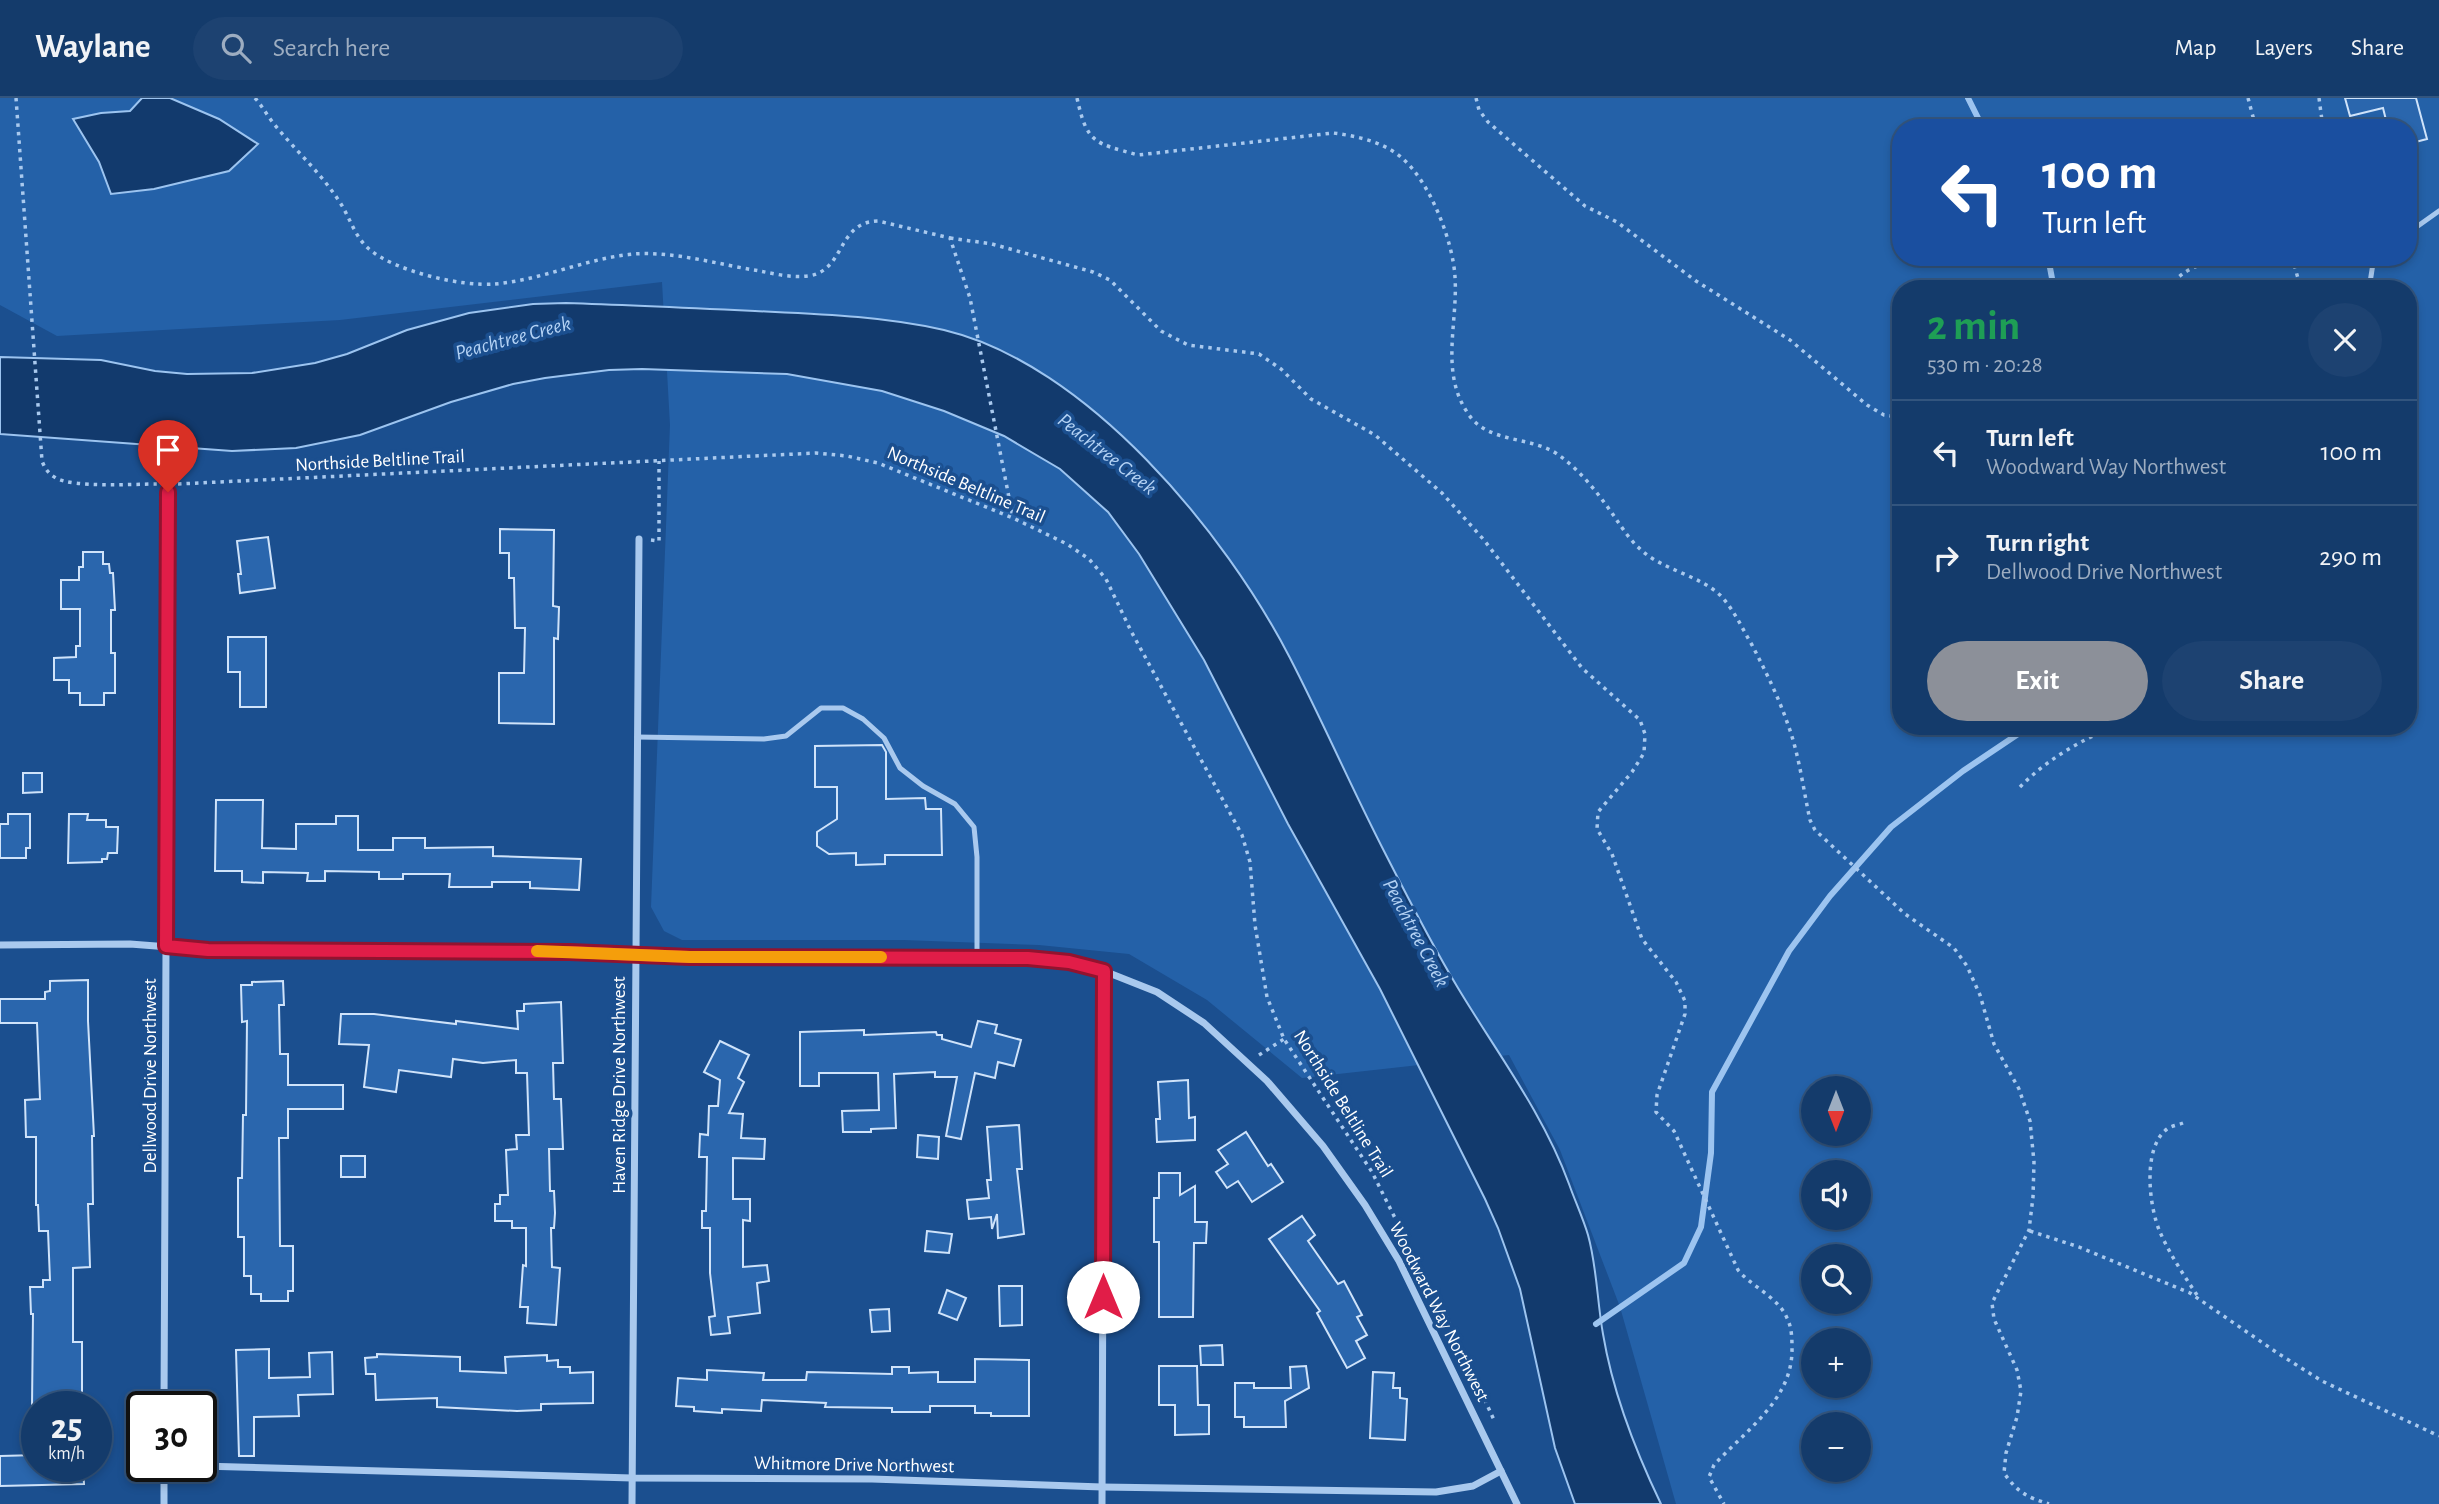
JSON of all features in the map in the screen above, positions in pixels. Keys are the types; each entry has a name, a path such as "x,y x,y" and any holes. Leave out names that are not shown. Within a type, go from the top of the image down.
{"street":[{"name":"Dellwood Drive Northwest","path":"164,1391 168,492"},
{"name":"Haven Ridge Drive Northwest","path":"632,1504 639,539"},
{"name":"Woodward Way Northwest","path":"0,945 130,944 208,950 557,951 704,957 1028,958 1069,962 1104,971 1157,992 1204,1023 1267,1081 1323,1146 1365,1205 1399,1261 1517,1504"},
{"path":"1101,1504 1104,971"},
{"name":"Whitmore Drive Northwest","path":"217,1466 632,1478 872,1479 1102,1487 1436,1492 1473,1486 1502,1471"},
{"path":"164,1482 164,1504"}],"lane":[{"path":"2417,227 2439,211"},
{"path":"637,737 786,736 821,708 843,708 863,719 884,738 900,768 923,786 955,803 974,827 977,857 976,958"}],"path":[{"name":"Northside Beltline Trail","path":"16,98 42,461 52,475 69,483 168,484 816,453 878,463 1013,518 1067,544 1089,559 1106,579 1131,631 1242,835 1250,862 1261,971 1267,997 1284,1039 1373,1172 1408,1245"},
{"path":"255,98 272,122 319,174 351,221 357,237 372,252 400,266 468,284 495,284 634,254 663,255 786,276 807,276 831,265 846,237 856,226 867,221 992,244 1093,272 1110,280 1161,331 1188,345 1259,354 1281,369 1311,399 1375,435 1442,493 1484,540 1582,668 1640,720 1645,734 1644,753 1632,772 1598,812 1597,829 1612,854 1642,939 1676,982 1685,1001 1685,1014 1657,1095 1656,1112 1674,1131 1738,1270 1747,1281 1779,1306 1787,1318 1792,1336 1792,1362 1785,1387 1769,1409 1714,1465 1709,1477 1724,1504"},
{"path":"1076,98 1083,125 1093,139 1108,147 1138,155 1334,133 1353,135 1401,157 1427,193 1451,251 1455,277 1451,368 1457,393 1468,415 1485,429 1507,438 1544,446 1561,456 1599,495 1636,547 1652,560 1719,594 1734,613 1765,670 1784,713 1810,820 1825,840 1905,914 1954,948 1967,966 1980,995 1994,1044 2020,1089 2030,1121 2034,1162 2029,1230 1993,1303 1994,1319 2017,1370 2021,1391 2017,1417 2006,1453 2004,1473 2012,1486 2025,1496 2049,1504"},
{"path":"1476,98 1479,110 1488,122 1585,206 1617,222 1696,281 1790,340 1867,405 1884,415 1892,416"},
{"path":"2248,98 2254,119"},
{"path":"2319,98 2322,119"},
{"path":"950,238 970,298 1013,518"},
{"path":"2175,280 2181,273 2195,266"},
{"path":"639,539 659,541 659,461"},
{"path":"2020,787 2050,761 2097,735"},
{"path":"1247,1063 1284,1039"},
{"path":"2183,1123 2168,1128 2158,1141 2152,1159 2150,1180 2152,1209 2160,1232 2200,1299"},
{"path":"2029,1230 2157,1277 2200,1299 2322,1381 2439,1435"},
{"path":"1420,1268 1439,1301 1496,1423"}],"shaded area":[{"path":"0,98 2439,98 2439,1504 1676,1504 1620,1307 1560,1150 1509,1055 1302,1078 1207,1000 1129,954 1039,945 904,940 682,940 664,931 651,907 670,425 662,282 340,320 57,336 0,305"}],"water":[{"path":"142,98 170,98 219,119 258,144 229,171 154,189 111,194 99,162 73,119 130,111"},
{"name":"Peachtree Creek","path":"566,303 826,315 898,322 944,330 997,349 1049,378 1099,416 1146,460 1190,508 1229,558 1290,658 1373,829 1430,938 1518,1084 1558,1158 1588,1235 1607,1356 1619,1400 1642,1463 1661,1504 1575,1504 1555,1448 1520,1289 1485,1199 1380,989 1288,824 1204,660 1139,554 1108,512 1060,469 1004,436 944,411 882,391 787,374 642,369 609,370 513,384 451,402 360,435 296,448 232,451 0,434 0,357 101,360 155,371 187,374 252,373 315,363 347,354 407,330 469,313 533,304"}],"building":[{"path":"2345,98 2416,98 2427,139 2417,142 2417,119 2386,119 2383,108 2350,116"},
{"path":"500,529 554,530 553,606 559,607 558,639 554,638 554,724 499,723 499,673 524,673 525,628 515,628 514,578 509,578 509,553 500,553"},
{"path":"268,537 275,588 240,593 237,541"},
{"path":"83,552 103,552 103,564 109,564 110,573 113,573 115,610 111,610 111,653 115,653 115,693 104,693 104,705 80,705 80,693 69,693 69,680 54,680 54,658 76,657 76,646 80,646 80,609 61,609 61,580 79,580 79,567 83,567"},
{"path":"228,637 266,637 266,707 240,707 240,672 228,672"},
{"path":"882,745 886,752 886,799 925,798 926,809 941,809 942,855 885,855 885,864 856,865 856,853 829,854 817,846 817,832 837,819 837,787 815,787 815,746"},
{"path":"23,773 42,773 42,792 23,793"},
{"path":"216,800 263,800 262,848 296,849 296,824 336,824 336,816 358,816 358,850 393,850 393,838 425,838 425,848 493,847 493,856 581,859 579,890 530,888 530,882 492,882 492,887 449,887 450,874 403,874 403,879 379,879 379,872 325,871 325,881 307,881 308,873 263,872 263,883 242,882 242,871 215,871"},
{"path":"8,814 30,814 30,848 26,848 26,858 0,858 0,824 8,824"},
{"path":"69,814 88,814 87,820 106,820 106,827 118,827 117,853 108,853 107,859 102,859 102,862 68,863"},
{"path":"88,980 94,1136 93,1204 88,1204 90,1267 73,1268 73,1342 82,1342 82,1391 32,1391 33,1314 30,1287 43,1287 43,1280 50,1280 48,1231 39,1231 36,1205 36,1137 26,1137 25,1100 40,1099 37,1023 0,1023 0,999 45,999 45,992 50,991 50,981"},
{"path":"283,981 284,1005 279,1005 280,1054 288,1054 288,1085 343,1085 343,1109 288,1109 288,1138 279,1138 280,1246 293,1246 293,1291 288,1291 288,1301 261,1301 261,1294 251,1294 251,1276 244,1276 244,1237 238,1237 238,1178 242,1178 243,1115 246,1115 247,1021 242,1022 241,985"},
{"path":"561,1002 563,1063 553,1063 554,1099 561,1099 563,1149 549,1149 550,1191 554,1191 555,1213 554,1228 551,1228 552,1267 560,1268 556,1325 527,1323 528,1307 520,1307 523,1265 526,1266 526,1228 512,1228 512,1221 495,1221 495,1204 500,1204 500,1195 508,1195 506,1150 517,1149 516,1135 529,1135 527,1073 516,1073 516,1060 483,1063 453,1059 451,1077 399,1070 396,1092 364,1087 369,1045 339,1044 341,1014 374,1014 518,1029 517,1011 524,1011 524,1004"},
{"path":"978,1021 997,1025 995,1033 1021,1040 1014,1066 998,1062 995,1078 975,1073 961,1139 946,1136 957,1077 935,1077 935,1072 894,1074 896,1128 871,1129 871,1132 843,1132 842,1111 879,1110 878,1073 819,1073 819,1086 800,1086 800,1032 864,1030 864,1035 936,1032 937,1035 942,1035 942,1039 971,1047"},
{"path":"720,1041 749,1055 738,1078 744,1082 729,1113 743,1114 741,1138 765,1139 764,1159 733,1158 733,1199 750,1199 750,1221 743,1220 743,1267 767,1265 769,1281 757,1283 760,1313 728,1317 730,1333 711,1335 709,1317 715,1316 710,1273 710,1228 702,1228 702,1211 706,1211 707,1157 699,1157 700,1134 708,1135 709,1106 718,1106 720,1080 704,1072"},
{"path":"1188,1080 1189,1118 1195,1117 1195,1140 1157,1142 1156,1119 1160,1119 1158,1082"},
{"path":"1019,1125 1022,1169 1017,1169 1024,1234 998,1238 997,1214 992,1229 991,1217 969,1219 967,1200 989,1198 987,1180 991,1180 987,1127"},
{"path":"1246,1132 1268,1166 1271,1164 1283,1182 1252,1202 1238,1181 1227,1188 1216,1172 1228,1164 1218,1150"},
{"path":"918,1135 939,1137 938,1159 917,1157"},
{"path":"341,1156 365,1156 365,1177 341,1177"},
{"path":"1159,1173 1180,1173 1180,1195 1195,1186 1195,1222 1207,1222 1206,1243 1194,1243 1193,1317 1159,1317 1159,1242 1154,1242 1154,1198 1159,1198"},
{"path":"1302,1216 1315,1235 1308,1241 1338,1284 1344,1281 1362,1315 1357,1317 1367,1335 1356,1341 1365,1358 1347,1368 1317,1313 1320,1311 1269,1239"},
{"path":"927,1231 952,1234 949,1253 925,1251"},
{"path":"999,1286 1022,1286 1022,1325 1000,1326"},
{"path":"947,1290 966,1298 957,1320 939,1313"},
{"path":"889,1309 890,1331 872,1332 870,1310"},
{"path":"1222,1345 1223,1365 1201,1365 1200,1346"},
{"path":"269,1349 269,1378 310,1377 309,1353 332,1352 333,1394 298,1395 299,1416 254,1417 254,1456 239,1456 236,1350"},
{"path":"377,1354 460,1357 460,1371 506,1373 505,1357 547,1355 547,1361 558,1360 558,1367 570,1367 570,1373 593,1372 593,1403 541,1404 541,1410 517,1411 437,1407 437,1398 376,1400 375,1374 366,1374 365,1358 377,1357"},
{"path":"975,1359 1029,1360 1029,1416 991,1416 991,1413 975,1413 975,1406 930,1406 930,1412 892,1412 892,1408 825,1407 826,1403 762,1400 761,1411 722,1409 722,1413 694,1411 694,1407 676,1406 678,1378 707,1380 707,1370 764,1373 763,1380 806,1380 807,1372 892,1374 892,1367 909,1367 909,1373 938,1372 938,1382 975,1382"},
{"path":"1159,1366 1197,1366 1198,1405 1209,1405 1209,1434 1175,1435 1175,1405 1159,1405"},
{"path":"1306,1366 1309,1388 1285,1401 1286,1427 1244,1427 1244,1417 1235,1417 1235,1383 1254,1383 1254,1388 1291,1388 1290,1367"},
{"path":"1373,1372 1394,1373 1393,1388 1400,1388 1400,1398 1407,1399 1405,1440 1370,1438"},
{"path":"21,1455 21,1482 84,1484 0,1486 0,1456"}],"waterway":[{"path":"1968,98 1978,119"},
{"path":"2050,266 2052,280"},
{"path":"1596,1324 1684,1263 1701,1227 1711,1153 1712,1092 1789,951 1830,896 1891,827 1963,771 2017,735"}],"slow traffic":[{"path":"537,951 690,957 881,957"}],"route":[{"path":"168,492 166,946 208,950 570,952 690,957 1028,958 1069,962 1104,971 1103,1297"}]}
